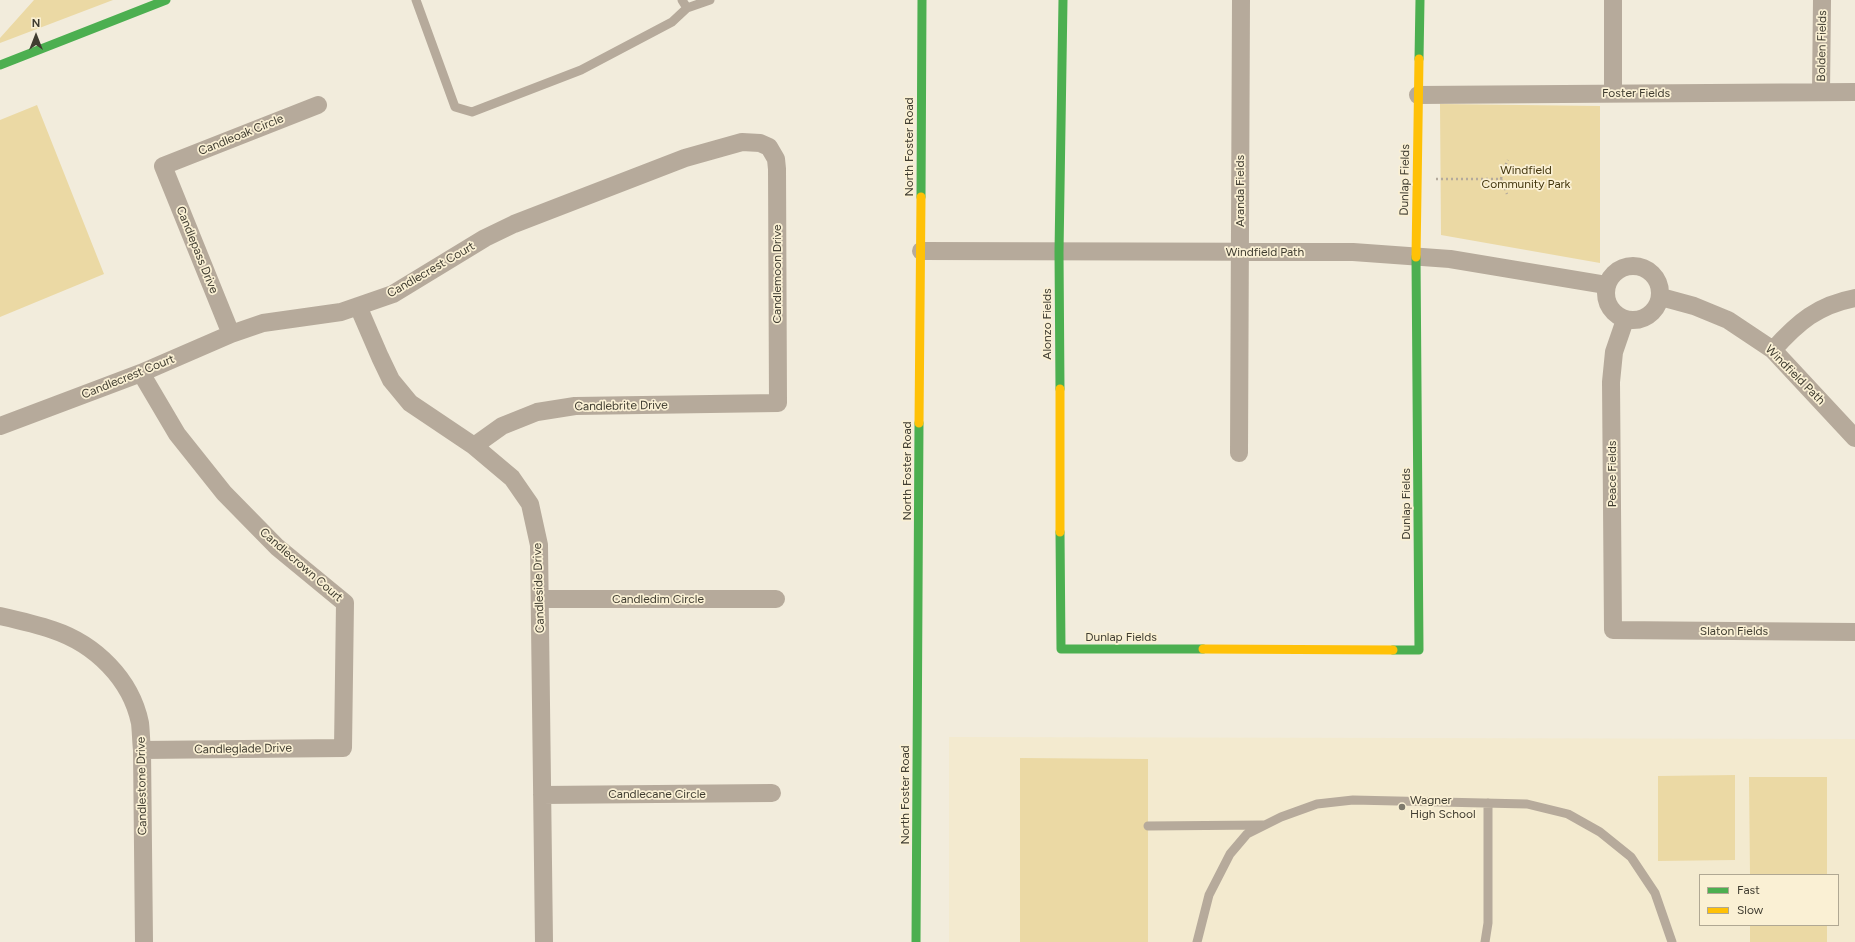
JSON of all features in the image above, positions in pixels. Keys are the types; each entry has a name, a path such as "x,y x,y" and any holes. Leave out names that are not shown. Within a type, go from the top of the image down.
{"street":[{"path":"0,64 166,0"},
{"name":"North Foster Road","path":"916,942 922,0"},
{"name":"Alonzo Fields","path":"1061,649 1058,252 1063,0"},
{"name":"Aranda Fields","path":"1239,453 1241,0"},
{"name":"Dunlap Fields","path":"1061,649 1419,650 1416,257 1420,0"},
{"path":"1613,0 1613,93"},
{"name":"Bolden Fields","path":"1821,92 1822,0"},
{"name":"Foster Fields","path":"1418,96 1613,93 1855,92"},
{"name":"Candleoak Circle","path":"163,166 318,105"},
{"name":"Candlecrest Court","path":"0,426 141,373 230,334 263,323 340,312 393,294 485,238 536,215 685,158 742,142 760,143 769,147"},
{"name":"Candlemoon Drive","path":"769,147 776,159 777,169 778,403"},
{"name":"Candlepass Drive","path":"163,166 230,334"},
{"name":"Windfield Path","path":"921,251 1353,252 1450,259 1606,285"},
{"path":"1629,266 1639,266 1648,270 1656,277 1660,286 1661,297 1655,310 1644,319 1634,321 1625,320 1615,314 1608,306 1605,296 1606,285 1611,276 1619,269 1629,266"},
{"name":"Windfield Path","path":"1661,297 1694,306 1728,320 1773,350 1855,438"},
{"path":"1773,350 1805,318 1821,308 1855,298"},
{"name":"Candleside Drive","path":"358,306 391,380 410,403 474,446 512,478 530,504 539,545 544,942"},
{"name":"Peace Fields","path":"1613,630 1611,382 1614,352 1625,320"},
{"name":"Candlecrown Court","path":"141,373 177,434 224,493 277,547 345,603 343,748"},
{"name":"Candlebrite Drive","path":"474,446 502,426 537,412 575,406 778,403"},
{"name":"Candledim Circle","path":"540,598 776,599"},
{"name":"Candlestone Drive","path":"0,616 54,630 78,640 100,656 118,675 131,697 140,722 142,750 144,942"},
{"name":"Slaton Fields","path":"1613,630 1855,632"},
{"name":"Candleglade Drive","path":"142,750 343,748"},
{"name":"Candlecane Circle","path":"542,795 772,793"}],"lane":[{"path":"416,0 455,107 472,112 581,70 672,22 687,8 710,0"},
{"path":"682,0 687,8"},
{"path":"1197,942 1209,895 1230,854 1248,834 1281,817 1317,804 1353,800 1527,804 1568,814 1600,832 1631,858 1655,893 1672,942"},
{"path":"1484,942 1488,923 1488,803"},
{"path":"1148,826 1264,825"}],"path":[{"path":"1507,194 1501,179 1503,170 1508,160"},
{"path":"1417,179 1501,179"}],"shaded area":[{"name":"Wagner High School","path":"949,737 1855,739 1855,942 949,942"}],"green space":[{"path":"34,0 113,0 0,43 0,38"},
{"name":"Windfield Community Park","path":"1440,104 1600,106 1600,263 1441,235"},
{"path":"37,105 104,274 0,317 0,120"},
{"path":"1020,758 1148,759 1148,942 1020,942"},
{"path":"1735,775 1735,860 1658,861 1658,776"},
{"path":"1749,777 1827,777 1827,874 1750,874"},
{"path":"1750,926 1827,926 1827,942 1750,942"}],"traffic: fast":[{"path":"0,65 166,0"},
{"path":"921,197 922,0"},
{"path":"1060,389 1059,252 1063,0"},
{"path":"1419,59 1420,0"},
{"path":"1393,650 1419,650 1416,257"},
{"path":"916,942 919,423"},
{"path":"1060,532 1061,649 1203,649"}],"traffic: slow":[{"path":"1416,257 1419,59"},
{"path":"919,423 921,197"},
{"path":"1060,389 1060,532"},
{"path":"1203,649 1393,650"}],"place":[{"name":"Wagner High School","path":"1402,807"}]}
